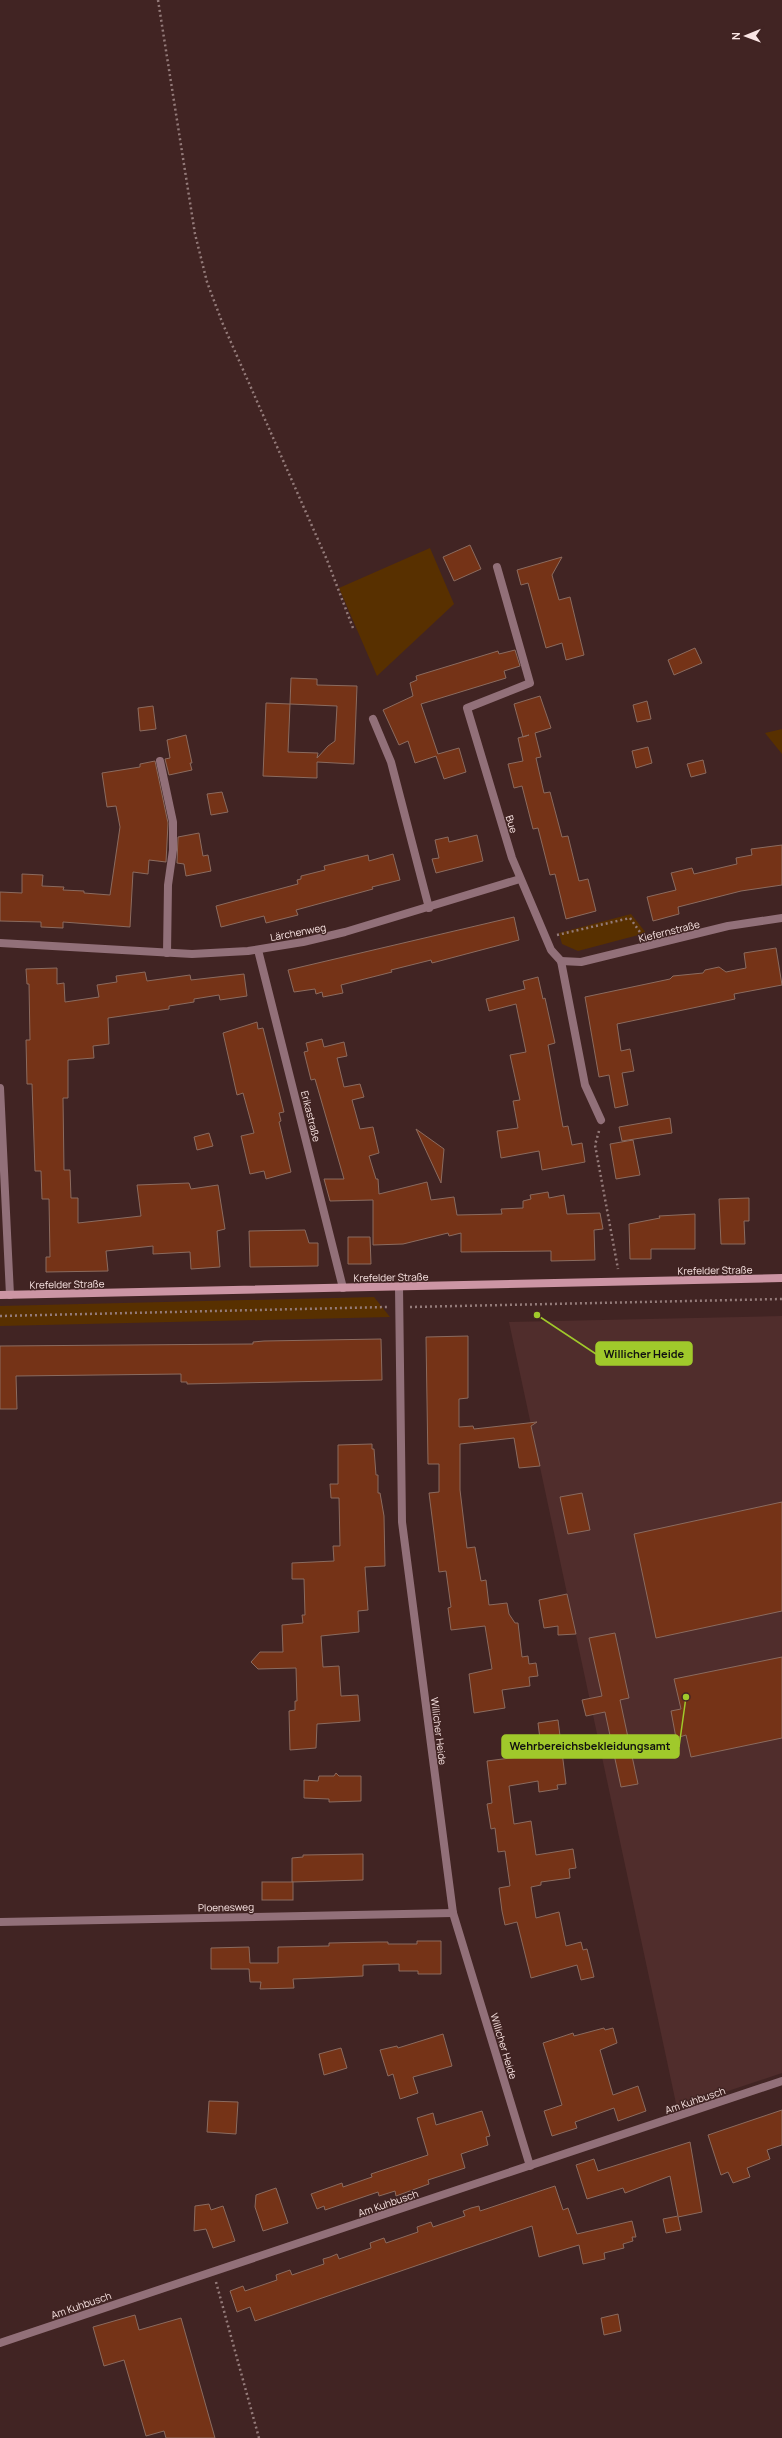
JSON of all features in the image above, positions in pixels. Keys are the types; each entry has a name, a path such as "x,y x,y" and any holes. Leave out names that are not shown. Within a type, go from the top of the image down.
{"main road":[{"name":"Krefelder Straße","path":"0,1295 782,1278"}],"street":[{"name":"Bue","path":"497,567 530,683 467,708 505,836 520,878 553,953 561,961 585,1085 601,1120"},
{"path":"373,719 391,762 429,908"},
{"path":"160,761 173,822 173,850 168,885 167,953"},
{"name":"Lärchenweg","path":"0,944 167,953 217,954 258,950 324,938 429,908 520,878"},
{"name":"Kiefernstraße","path":"561,961 581,962 728,926 782,918"},
{"name":"Erikastraße","path":"258,950 343,1288"},
{"path":"0,1088 10,1295"},
{"name":"Willicher Heide","path":"399,1287 402,1522 453,1912 530,2166"},
{"name":"Ploenesweg","path":"0,1922 453,1912"},
{"name":"Am Kuhbusch","path":"0,2344 782,2081"}],"path":[{"path":"158,0 189,202 207,282 222,322 321,548 354,628"},
{"path":"546,937 630,918 649,946"},
{"path":"601,1120 595,1145 620,1282"},
{"path":"214,2272 259,2438"}],"shaded area":[{"path":"430,548 454,604 377,676 339,588"},
{"path":"782,729 782,754 765,733"},
{"path":"631,914 646,933 578,951 562,944 559,933"},
{"path":"374,1297 390,1317 0,1326 0,1306"},
{"path":"782,1316 782,2073 677,2108 509,1322"}],"building":[{"path":"470,545 481,569 454,581 443,557"},
{"path":"562,557 552,575 559,600 570,597 584,655 566,660 562,643 546,648 528,583 521,585 517,570"},
{"path":"695,648 702,663 674,675 668,660"},
{"path":"515,650 520,666 504,671 506,678 421,704 438,754 459,748 466,772 444,779 436,756 415,763 408,741 399,745 383,710 413,696 410,683 417,680 416,676 498,651 499,654"},
{"path":"291,678 317,679 317,685 357,686 354,764 317,762 317,778 263,776 266,703 290,704","holes":["290,704 337,706 335,741 317,758 318,753 288,752"]},
{"path":"540,696 551,728 535,733 541,757 536,758 544,793 550,792 562,837 568,836 579,881 588,879 596,911 566,919 555,874 550,875 538,828 533,829 522,786 514,788 508,764 523,761 518,738 523,737 514,704"},
{"path":"647,701 651,719 637,722 633,705"},
{"path":"153,706 156,729 140,731 138,708"},
{"path":"186,735 192,770 169,775 165,759 170,758 167,740"},
{"path":"648,747 652,763 636,768 632,751"},
{"path":"703,760 706,773 691,777 687,764"},
{"path":"155,761 168,823 166,862 149,860 148,874 133,872 130,927 63,922 63,928 41,927 41,922 0,921 0,892 22,893 22,874 43,875 42,886 64,887 63,890 84,891 84,893 110,895 120,827 116,806 107,807 102,773 140,767 140,764"},
{"path":"222,792 228,812 211,815 207,794"},
{"path":"199,833 203,856 208,855 211,871 186,876 184,864 177,863 178,837"},
{"path":"477,835 483,861 436,873 432,859 439,858 435,840 448,837 449,842"},
{"path":"782,845 782,885 741,891 678,907 679,914 653,921 647,897 676,890 671,873 692,868 694,874 737,864 736,858 752,855 751,849"},
{"path":"393,854 400,880 296,910 298,915 266,923 264,916 221,927 216,906 298,884 297,880 301,879 301,876 325,870 324,866 368,855 369,861"},
{"path":"514,917 519,940 432,963 431,960 391,970 392,972 341,985 343,993 323,997 322,992 316,994 315,989 294,992 288,970"},
{"path":"776,948 782,985 734,994 735,999 617,1024 621,1051 630,1049 634,1071 622,1073 628,1105 615,1108 609,1075 599,1077 585,997 670,979 673,976 703,973 705,970 719,967 726,972 746,968 744,953"},
{"path":"57,968 57,984 64,983 65,1002 99,997 97,985 117,982 116,976 145,972 147,981 190,975 191,980 244,974 247,996 220,1000 219,995 194,999 194,1002 169,1006 169,1009 108,1018 109,1044 93,1046 94,1058 68,1060 68,1098 63,1098 64,1170 70,1170 71,1198 78,1198 78,1223 141,1216 137,1185 189,1183 191,1189 218,1185 225,1229 217,1231 220,1267 191,1269 190,1252 153,1254 153,1246 106,1251 108,1271 46,1272 46,1257 50,1257 49,1199 42,1199 41,1171 35,1171 32,1084 27,1084 26,1040 30,1040 29,984 27,984 26,969"},
{"path":"538,977 543,999 545,998 555,1043 548,1045 563,1127 568,1126 572,1145 582,1143 585,1162 542,1170 539,1151 501,1158 497,1131 518,1128 513,1101 520,1100 510,1055 526,1052 516,1004 489,1011 486,999 525,989 523,981"},
{"path":"257,1022 258,1029 263,1028 284,1112 279,1113 281,1121 279,1122 291,1172 266,1179 264,1171 250,1174 241,1136 254,1133 243,1093 237,1095 223,1033"},
{"path":"322,1039 324,1047 344,1042 347,1056 337,1058 344,1087 360,1084 364,1097 352,1100 360,1129 373,1127 379,1153 369,1156 376,1179 378,1179 379,1194 427,1182 431,1200 454,1197 457,1215 502,1214 501,1209 523,1208 523,1201 531,1199 530,1195 548,1192 549,1198 564,1195 567,1214 600,1213 603,1229 594,1230 595,1260 551,1261 551,1251 461,1252 461,1233 449,1236 448,1233 403,1244 373,1245 373,1200 330,1201 324,1179 344,1179 315,1079 311,1080 304,1052 308,1051 306,1043"},
{"path":"670,1118 672,1133 622,1141 619,1127"},
{"path":"416,1129 444,1149 441,1183"},
{"path":"209,1133 213,1146 197,1150 194,1137"},
{"path":"633,1140 640,1175 616,1179 610,1144"},
{"path":"749,1198 749,1221 744,1221 745,1244 721,1244 719,1199"},
{"path":"695,1214 695,1249 651,1249 651,1259 630,1259 629,1224 660,1218 659,1216"},
{"path":"305,1230 309,1243 318,1243 318,1266 250,1267 249,1231"},
{"path":"348,1237 370,1237 371,1264 348,1264"},
{"path":"468,1336 468,1398 459,1399 459,1427 473,1426 474,1429 537,1422 531,1426 540,1466 519,1468 514,1438 460,1444 460,1490 467,1548 475,1547 481,1581 486,1580 489,1605 507,1603 509,1614 515,1623 518,1623 522,1657 528,1656 529,1664 536,1663 538,1676 529,1677 530,1686 502,1690 505,1708 474,1713 469,1674 492,1669 485,1626 451,1630 448,1608 451,1607 446,1571 439,1572 429,1493 439,1492 439,1464 428,1464 426,1337"},
{"path":"381,1339 382,1380 187,1384 187,1382 181,1382 181,1374 16,1376 17,1409 0,1409 0,1346 253,1344 253,1342 264,1341"},
{"path":"372,1444 372,1449 374,1449 376,1475 378,1475 378,1493 380,1493 384,1516 385,1566 365,1567 368,1610 358,1611 359,1632 321,1636 323,1667 339,1666 341,1696 358,1695 360,1721 317,1724 316,1748 290,1750 289,1711 295,1710 295,1701 297,1701 296,1668 258,1669 251,1662 260,1652 283,1652 282,1625 303,1623 302,1615 305,1615 304,1579 292,1579 292,1563 334,1561 333,1546 340,1546 339,1498 331,1498 330,1484 338,1484 338,1445"},
{"path":"582,1493 590,1530 568,1534 560,1497"},
{"path":"782,1502 782,1611 656,1638 634,1534"},
{"path":"567,1594 576,1634 558,1635 558,1626 544,1628 539,1600"},
{"path":"615,1633 629,1698 620,1700 638,1784 621,1787 605,1712 586,1716 582,1700 602,1696 589,1638"},
{"path":"782,1657 782,1738 691,1757 686,1735 676,1738 671,1711 681,1709 674,1679"},
{"path":"558,1720 566,1784 557,1785 558,1789 539,1792 538,1781 509,1786 514,1824 531,1821 536,1855 573,1849 576,1868 569,1869 570,1878 541,1882 541,1885 531,1887 536,1918 559,1912 566,1946 581,1942 583,1950 587,1949 594,1977 581,1980 577,1965 531,1978 517,1922 505,1925 499,1888 510,1886 505,1851 498,1852 495,1828 491,1829 487,1804 492,1803 487,1761 534,1755 532,1740 540,1739 538,1723"},
{"path":"336,1773 339,1776 361,1776 361,1801 329,1802 329,1799 304,1798 304,1780 318,1781 319,1776 334,1776"},
{"path":"363,1854 363,1880 292,1882 292,1858 303,1857 303,1855"},
{"path":"262,1882 293,1882 293,1900 262,1900"},
{"path":"417,1941 441,1941 441,1974 418,1974 418,1971 399,1971 399,1964 363,1965 363,1976 293,1979 294,1988 260,1989 261,1982 250,1982 249,1969 211,1969 211,1948 249,1947 250,1963 278,1963 278,1947 329,1946 329,1943 388,1942 388,1944 417,1944"},
{"path":"604,2028 605,2030 613,2028 617,2043 600,2050 613,2095 638,2086 646,2111 618,2121 614,2108 575,2122 577,2128 552,2136 544,2111 562,2105 543,2043 573,2033 574,2036"},
{"path":"443,2034 452,2066 413,2077 418,2093 400,2099 393,2074 388,2076 380,2050 397,2046 398,2048"},
{"path":"341,2048 347,2068 324,2075 319,2054"},
{"path":"209,2101 238,2102 236,2134 207,2132"},
{"path":"782,2110 782,2145 767,2150 770,2159 747,2168 750,2177 733,2183 728,2172 721,2175 708,2135"},
{"path":"482,2111 490,2136 486,2137 488,2145 461,2154 465,2168 428,2180 429,2184 396,2196 395,2191 379,2196 378,2192 325,2210 324,2206 317,2209 311,2194 342,2183 343,2187 372,2177 371,2174 428,2155 417,2118 433,2113 436,2125"},
{"path":"690,2142 702,2212 678,2217 681,2230 666,2233 663,2219 678,2216 670,2176 625,2193 623,2188 587,2199 576,2165 594,2159 598,2171"},
{"path":"555,2186 563,2210 568,2208 577,2234 632,2221 636,2237 632,2237 633,2241 623,2244 624,2248 604,2253 605,2259 583,2264 579,2245 539,2257 532,2226 255,2321 250,2307 237,2312 230,2291 243,2286 245,2291 277,2280 276,2275 290,2270 292,2275 324,2264 323,2259 337,2254 339,2259 371,2248 370,2243 384,2238 386,2243 418,2232 417,2227 431,2222 433,2227 465,2216 463,2211 471,2208 479,2206 480,2211"},
{"path":"276,2188 288,2223 263,2231 255,2207 256,2195"},
{"path":"209,2204 211,2210 223,2206 235,2241 213,2248 206,2229 194,2231 195,2206"},
{"path":"618,2314 621,2331 604,2335 601,2318"},
{"path":"135,2315 139,2330 181,2318 215,2438 166,2438 164,2431 146,2436 124,2360 104,2366 93,2327"}],"place":[{"name":"Willicher Heide","path":"537,1315"},
{"name":"Wehrbereichsbekleidungsamt","path":"686,1697"}]}
